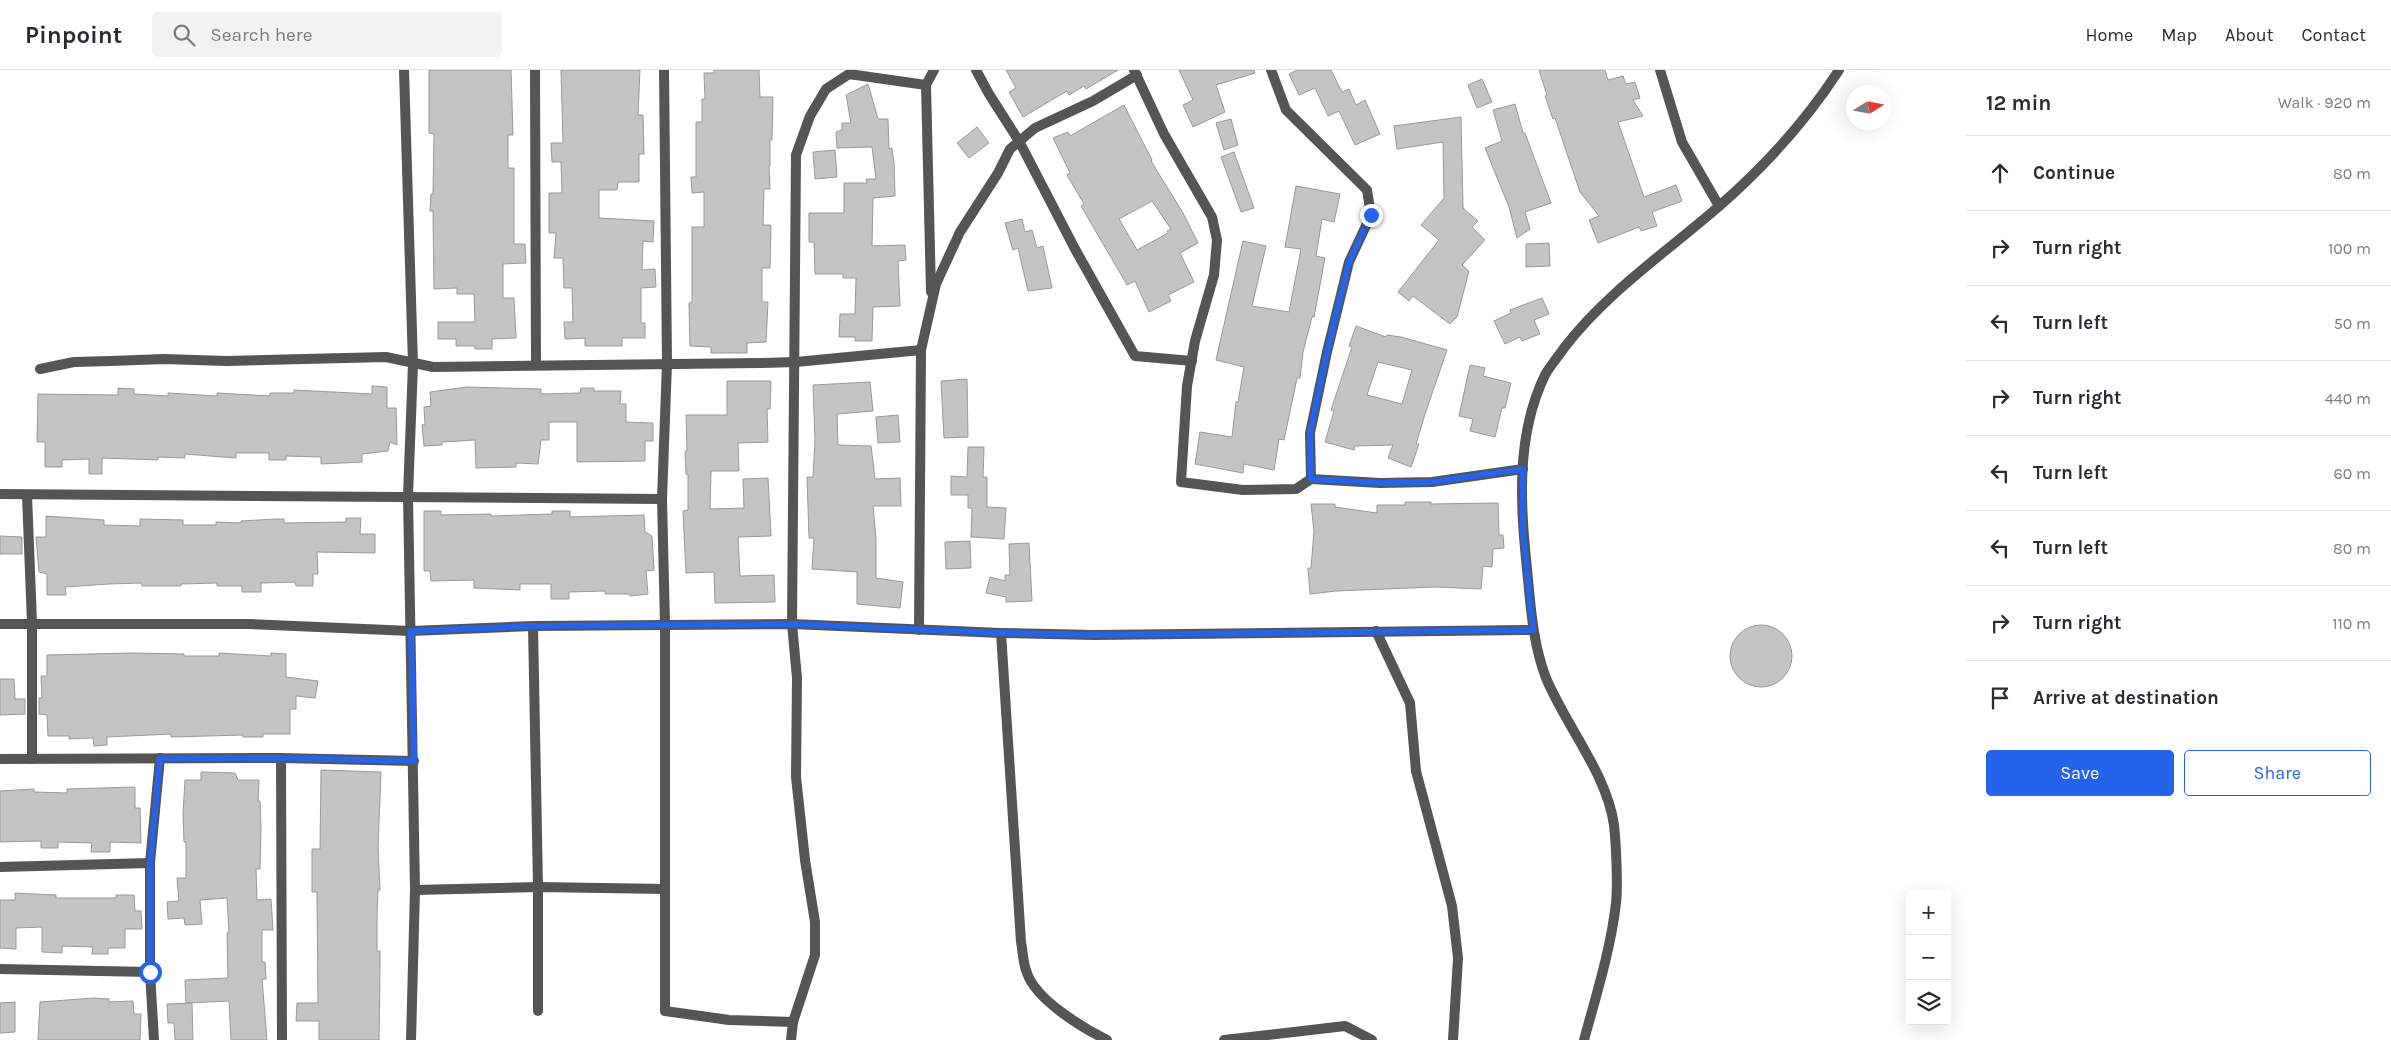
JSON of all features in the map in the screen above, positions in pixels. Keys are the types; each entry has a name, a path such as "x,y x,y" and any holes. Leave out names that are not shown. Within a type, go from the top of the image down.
{"street":[{"path":"404,70 413,364 408,496 415,890 412,1040"},
{"path":"534,70 536,365"},
{"path":"664,70 667,363 662,499 665,625 665,1011 729,1020 793,1022"},
{"path":"931,306 926,85 934,70"},
{"path":"976,70 1019,141 1075,249 1136,356 1192,361"},
{"path":"1270,70 1286,110 1367,190 1371,215 1349,262 1327,352 1310,433 1311,479"},
{"path":"1660,70 1682,142 1719,206"},
{"path":"1584,1040 1616,902 1614,825 1605,788 1587,758 1546,677 1533,630 1523,532 1524,450 1532,408 1546,373 1580,328 1626,283 1719,206 1790,136 1839,70"},
{"path":"919,630 921,350 936,284 960,232 998,173 1010,149 1035,128 1093,101 1135,73 1164,134 1212,217 1217,240 1214,275 1195,341 1187,386 1181,482 1243,490 1296,489 1311,479 1380,483 1432,482 1523,469"},
{"path":"791,1040 793,1022 815,955 816,922 805,860 796,777 797,678 792,624 796,362 796,155 810,116 826,89 849,74 926,85"},
{"path":"40,370 74,362 164,359 226,361 386,356 413,364 434,367 796,362 921,350"},
{"path":"0,494 662,499"},
{"path":"27,495 32,623 32,759"},
{"path":"0,624 250,624 411,631 533,626 792,624 1001,633 1196,635 1533,630"},
{"path":"533,626 538,887 538,1011"},
{"path":"1376,631 1410,703 1416,771 1452,906 1458,958 1453,1040"},
{"path":"1001,633 1021,942 1027,975 1043,996 1078,1025 1107,1040"},
{"path":"154,1040 150,972 150,863 160,758"},
{"path":"0,759 281,758 414,761"},
{"path":"281,758 282,1040"},
{"path":"0,867 150,863"},
{"path":"415,890 538,887 665,890"},
{"path":"0,969 150,972"},
{"path":"1224,1040 1345,1026 1372,1040"}],"building":[{"path":"429,70 511,70 513,135 508,135 508,168 514,168 514,244 525,244 526,263 503,264 503,298 514,298 516,338 492,339 492,349 475,349 475,346 456,346 456,339 438,339 438,322 475,322 474,294 457,294 457,288 434,289 433,211 430,211 431,194 433,194 434,134 429,133"},
{"path":"561,70 640,70 638,115 643,115 644,154 639,154 639,182 618,182 617,190 599,190 599,218 654,221 653,242 643,241 642,270 655,269 656,287 641,288 641,323 645,323 645,338 622,338 622,346 585,346 585,338 565,339 564,322 573,322 572,288 564,288 563,258 554,258 556,233 549,233 549,193 562,193 561,162 552,162 551,143 563,143"},
{"path":"714,70 759,70 760,97 773,97 769,166 770,189 764,189 763,225 771,225 770,268 762,268 762,302 768,302 766,342 747,343 747,353 711,353 711,347 690,346 689,303 692,302 692,227 704,227 704,192 692,193 691,177 696,177 696,122 702,122 702,99 705,99 704,73 714,73"},
{"path":"1006,70 1118,70 1086,89 1084,86 1069,95 1067,91 1023,117 1009,92 1016,88"},
{"path":"1179,70 1254,70 1255,73 1216,85 1225,112 1193,127 1183,105 1193,100"},
{"path":"1297,70 1331,70 1342,92 1349,89 1356,105 1365,100 1380,134 1355,145 1339,111 1328,116 1315,88 1299,95 1289,74"},
{"path":"1539,70 1605,70 1608,80 1623,76 1626,84 1635,82 1640,98 1633,100 1643,116 1618,122 1644,197 1676,185 1682,201 1652,212 1657,226 1641,231 1639,227 1598,243 1589,220 1599,216 1580,192 1555,118 1553,119 1545,96 1547,95"},
{"path":"1482,79 1492,102 1477,108 1468,85"},
{"path":"868,84 878,119 888,119 889,149 892,148 894,163 895,196 873,198 872,246 905,245 906,260 898,261 900,306 873,307 872,341 855,341 855,337 839,337 840,314 855,314 856,278 843,278 843,274 815,274 814,242 809,242 809,213 844,213 844,183 867,183 866,179 876,179 872,147 837,148 836,132 842,130 842,123 851,123 846,95"},
{"path":"1515,104 1523,133 1525,133 1551,203 1525,212 1530,229 1517,238 1509,207 1485,148 1502,141 1493,110"},
{"path":"1124,105 1151,161 1183,213 1198,243 1180,253 1194,282 1168,295 1171,301 1149,312 1135,281 1127,285 1081,206 1084,204 1067,175 1070,173 1053,138 1068,132 1070,136","holes":["1152,201 1171,229 1167,231 1168,233 1137,250 1119,219"]},
{"path":"1461,117 1463,208 1478,221 1472,227 1485,240 1462,265 1469,271 1457,317 1450,324 1413,296 1409,301 1398,292 1439,240 1421,225 1444,198 1443,142 1397,149 1394,126"},
{"path":"1231,119 1238,145 1224,150 1216,123"},
{"path":"977,127 989,143 969,158 957,143"},
{"path":"835,150 837,177 815,179 813,152"},
{"path":"1234,152 1254,208 1241,212 1221,157"},
{"path":"1296,186 1340,194 1334,222 1322,219 1316,256 1325,258 1314,317 1312,317 1303,352 1300,378 1297,378 1284,440 1279,439 1274,470 1244,464 1243,473 1195,464 1200,432 1232,437 1236,402 1238,402 1244,367 1216,360 1243,241 1266,246 1252,306 1289,312 1301,249 1285,247"},
{"path":"1022,219 1025,232 1032,230 1037,248 1043,246 1052,288 1028,291 1018,248 1013,250 1005,223"},
{"path":"1549,243 1550,266 1526,267 1526,244"},
{"path":"1542,298 1549,314 1534,320 1540,334 1522,341 1520,337 1505,344 1494,321 1511,313 1510,310"},
{"path":"1356,326 1386,337 1387,335 1401,337 1447,350 1425,414 1416,444 1419,444 1411,467 1388,458 1393,445 1355,446 1354,450 1325,442 1334,411 1331,410 1352,347 1349,346","holes":["1378,362 1412,370 1402,404 1367,395"]},
{"path":"1470,365 1485,368 1483,376 1511,383 1505,408 1502,408 1495,437 1470,431 1473,419 1459,416"},
{"path":"967,379 968,437 944,438 941,381"},
{"path":"727,381 771,381 770,409 767,409 768,442 738,443 739,471 711,471 710,509 744,508 743,479 768,478 771,536 738,537 740,576 774,575 775,602 715,603 714,572 686,573 683,511 688,510 688,474 686,474 685,451 687,451 686,415 727,415"},
{"path":"870,382 873,411 837,414 838,445 871,446 875,479 900,478 901,506 873,506 876,538 876,578 903,582 900,608 857,604 857,572 812,569 814,538 809,538 807,477 813,477 815,440 813,385"},
{"path":"372,386 387,387 387,408 396,408 397,445 390,442 388,451 362,454 362,462 321,464 321,457 286,456 286,460 269,460 269,453 236,453 236,458 185,454 185,458 158,457 158,460 102,458 102,474 89,474 89,459 62,460 62,467 45,467 45,442 37,442 38,394 118,395 118,388 134,389 134,394 168,396 168,393 217,396 217,393 270,396 270,393 294,393 294,390 372,394"},
{"path":"467,387 541,389 541,394 580,393 581,388 594,388 594,391 621,391 620,404 626,404 626,422 653,423 653,441 645,441 645,461 577,462 577,422 549,422 549,440 541,440 538,464 516,463 516,467 476,468 475,440 442,442 442,445 424,446 422,425 425,424 424,407 431,406 430,392"},
{"path":"898,415 900,442 878,443 876,417"},
{"path":"968,447 984,447 983,477 987,477 987,507 1006,508 1004,539 971,537 972,508 968,508 968,495 951,495 951,476 967,477"},
{"path":"1405,502 1431,502 1431,504 1498,503 1499,535 1503,535 1504,548 1493,549 1492,567 1483,566 1481,589 1435,587 1336,591 1310,594 1308,568 1311,568 1314,531 1311,504 1335,504 1335,507 1377,513 1377,505 1405,505"},
{"path":"424,511 441,511 441,515 491,514 491,516 552,514 552,511 570,511 570,517 644,515 645,532 652,536 654,570 646,571 648,594 630,596 630,594 605,594 605,591 569,592 569,599 551,599 551,584 520,584 520,590 474,588 474,580 431,581 430,571 424,571"},
{"path":"46,516 104,520 104,525 140,526 140,519 183,520 183,525 216,525 216,522 241,523 241,521 276,519 284,519 284,523 346,522 346,518 361,518 360,534 375,534 375,553 317,552 318,574 313,574 313,586 296,586 295,582 261,583 261,592 242,592 242,586 217,586 217,583 181,584 181,586 142,586 141,583 109,584 65,587 66,595 47,595 47,574 39,572 36,537 46,537"},
{"path":"0,536 22,537 22,554 0,554"},
{"path":"970,541 971,568 946,569 945,542"},
{"path":"1029,543 1032,601 1006,602 1006,597 986,593 990,577 1005,581 1005,575 1010,575 1009,544"},
{"path":"1761,625 1773,628 1783,634 1789,644 1792,656 1789,668 1783,678 1773,684 1761,687 1749,684 1739,678 1733,668 1730,656 1733,644 1739,634 1749,628"},
{"path":"219,653 271,656 271,653 286,654 286,677 318,681 315,698 296,696 296,709 290,709 290,734 263,734 263,737 243,737 243,735 171,737 171,734 107,737 107,745 94,746 93,738 69,739 69,736 48,736 47,715 39,714 39,698 42,698 41,676 47,676 47,655 184,654 184,656 219,656"},
{"path":"0,679 14,679 15,699 25,699 25,714 0,715"},
{"path":"321,770 381,772 378,848 380,890 378,890 377,917 377,951 380,951 379,1040 319,1040 319,1021 296,1021 297,1003 318,1003 317,892 312,892 312,849 320,849"},
{"path":"201,772 235,773 238,780 259,780 258,801 260,801 261,828 260,869 256,869 257,900 271,899 273,930 262,930 262,962 265,962 266,979 262,979 267,1040 231,1040 229,1001 186,1003 185,980 228,978 227,933 229,933 227,898 200,900 202,924 185,925 184,918 168,919 167,902 179,901 177,878 186,878 186,842 184,842 183,813 185,780 201,780"},
{"path":"135,787 135,808 140,808 141,843 110,842 110,852 91,852 92,843 58,842 58,848 41,848 41,841 0,842 0,791 34,789 34,792 67,793 67,789"},
{"path":"15,893 56,895 56,898 116,898 116,895 134,895 135,911 141,911 142,929 125,929 125,948 108,948 108,954 92,954 93,947 62,946 62,953 42,952 42,927 16,928 16,949 0,948 0,900 15,900"},
{"path":"94,998 109,999 109,1002 133,1001 134,1014 141,1014 140,1040 38,1040 40,1002"},
{"path":"15,1002 15,1032 0,1033 0,1003"},
{"path":"192,1003 193,1040 175,1040 174,1023 168,1023 167,1004"}],"route":[{"path":"150,972 150,863 160,758 414,761 410,663 411,631 533,626 792,624 1094,635 1533,630 1523,532 1523,469 1432,482 1380,483 1311,479 1310,433 1327,352 1349,262 1371,215"}]}
